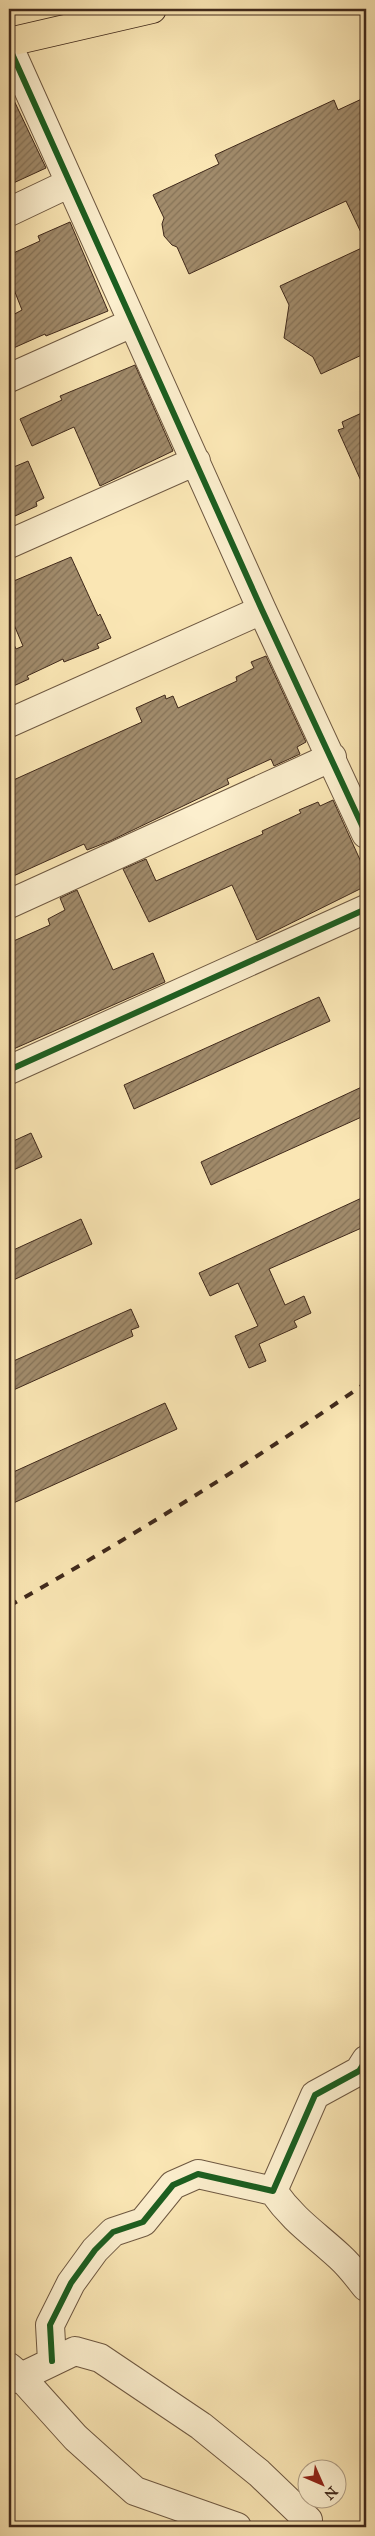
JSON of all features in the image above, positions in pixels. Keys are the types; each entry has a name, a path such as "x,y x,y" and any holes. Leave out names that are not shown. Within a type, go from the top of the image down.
{"main road":[{"path":"9,42 117,12 152,9"}],"street":[{"path":"9,47 262,610 332,757 366,834"},
{"path":"9,212 70,183"},
{"path":"9,378 132,322"},
{"path":"9,544 196,461"},
{"path":"9,723 262,610"},
{"path":"9,904 332,757"},
{"path":"9,1070 366,909"},
{"path":"273,2191 315,2095 359,2071 366,2060"},
{"path":"52,2362 50,2325 71,2283 95,2250 114,2232 142,2222 173,2185 198,2174 273,2191 287,2211 307,2231 340,2258 366,2287"},
{"path":"237,2527 135,2491 76,2438 13,2375 52,2362 75,2351 100,2358 201,2426 259,2473 308,2520 301,2527"}],"building":[{"path":"9,90 46,168 9,185"},
{"path":"366,97 366,243 346,201 189,274 177,247 172,245 164,236 162,224 164,218 153,195 219,164 215,155 334,100 338,110"},
{"path":"70,222 108,311 46,336 45,334 9,350 9,317 22,310 9,277 9,255 40,241 38,236"},
{"path":"366,246 366,353 321,374 313,357 284,338 289,305 280,286"},
{"path":"135,365 173,451 100,486 74,427 32,446 20,419 62,400 60,396"},
{"path":"366,411 366,492 338,430 344,428 342,422"},
{"path":"28,461 44,498 36,502 37,506 15,516 9,502 9,469"},
{"path":"71,557 98,616 100,614 111,638 97,644 99,648 64,662 63,659 27,676 29,679 9,688 9,634 16,649 23,646 9,613 9,583"},
{"path":"266,656 306,742 297,747 300,754 274,766 271,759 227,779 229,784 110,841 87,850 84,844 9,878 9,782 142,722 136,708 165,695 166,699 173,696 178,708 237,681 236,677 254,668 251,662"},
{"path":"333,800 366,873 366,886 257,940 232,885 149,922 123,869 146,859 156,881 263,834 262,831 301,813 299,810 318,802 320,806"},
{"path":"77,890 113,970 153,953 165,982 9,1051 9,943 50,925 48,919 65,910 60,898"},
{"path":"319,997 330,1021 134,1109 124,1085"},
{"path":"366,1085 366,1115 211,1185 201,1162"},
{"path":"31,1133 42,1157 9,1172 9,1143"},
{"path":"366,1196 366,1226 269,1269 285,1305 304,1296 311,1313 294,1321 297,1327 259,1344 266,1361 249,1368 235,1336 258,1326 238,1283 210,1296 199,1273"},
{"path":"81,1219 92,1244 9,1282 9,1252"},
{"path":"131,1309 139,1327 131,1330 133,1336 9,1392 9,1363"},
{"path":"165,1403 177,1429 9,1505 9,1474"}],"railway":[{"path":"9,1606 190,1499 366,1383"}],"cycle path":[{"path":"9,47 262,610 366,834"},
{"path":"9,1070 366,909"},
{"path":"52,2361 50,2325 71,2283 95,2250 113,2232 143,2222 173,2185 198,2174 273,2191 315,2095 359,2071 366,2060"}]}
